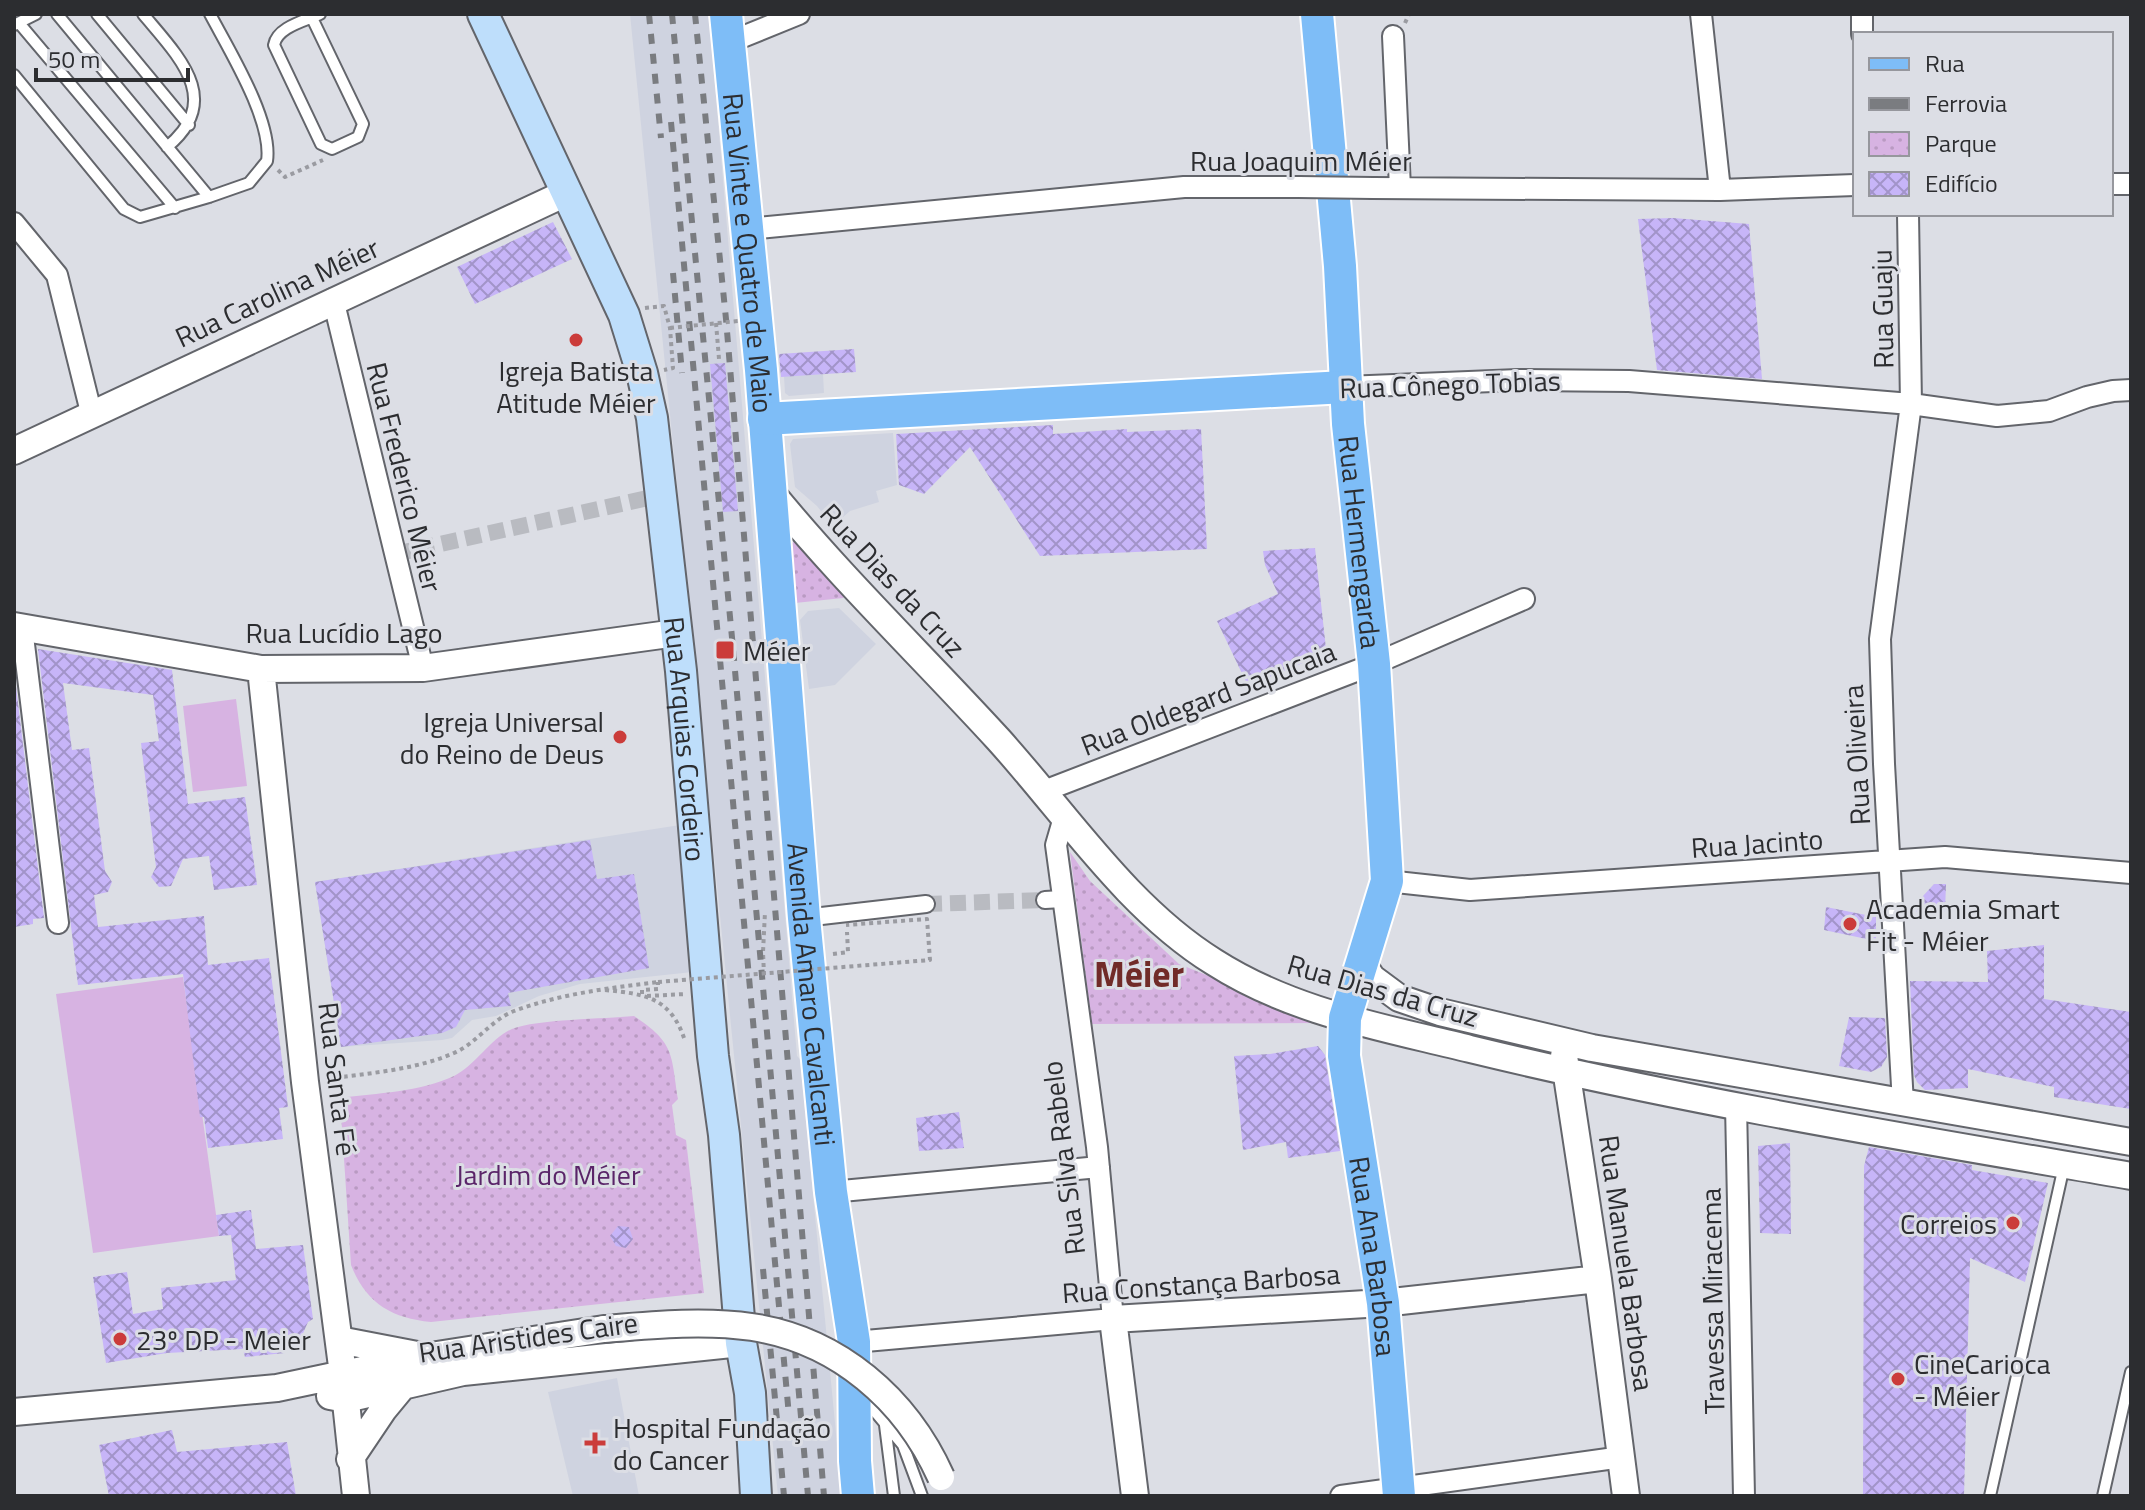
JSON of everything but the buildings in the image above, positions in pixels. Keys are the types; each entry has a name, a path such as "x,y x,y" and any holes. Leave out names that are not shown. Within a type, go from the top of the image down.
{"main road":[{"name":"Rua Arquias Cordeiro","path":"483,14 624,315 646,388 656,496 676,633 741,1343 750,1393 756,1496"},
{"name":"Rua Hermengarda","path":"1317,14 1340,266 1345,387 1374,664 1387,881 1345,1018"},
{"name":"Rua Vinte e Quatro de Maio","path":"728,28 770,491"},
{"name":"Rua Cônego Tobias","path":"764,419 1345,387"},
{"name":"Avenida Amaro Cavalcanti","path":"770,491 804,918 831,1192 854,1342 858,1496"},
{"name":"Rua Ana Barbosa","path":"1345,1018 1344,1056 1383,1303 1398,1491"}],"street":[{"path":"728,28 799,14"},
{"path":"1701,14 1720,190"},
{"path":"1393,36 1400,188"},
{"name":"Rua Joaquim Méier","path":"748,229 1184,187 1720,190 1853,185"},
{"name":"Rua Carolina Méier","path":"14,451 333,299 568,192"},
{"name":"Rua Guaju","path":"1908,216 1911,404"},
{"path":"14,223 57,275 92,416"},
{"name":"Rua Frederico Méier","path":"333,299 423,668"},
{"name":"Rua Cônego Tobias","path":"1345,387 1505,380 1629,381 1911,404 1997,416 2049,411 2100,394 2131,390"},
{"name":"Rua Oliveira","path":"1903,1104 1880,639 1911,404"},
{"name":"Rua Dias da Cruz","path":"770,491 801,529 1065,814 1149,912 1179,939 1246,980 1291,1002 1345,1018 1567,1071 1736,1105 2131,1176"},
{"name":"Rua Oldegard Sapucaia","path":"1044,791 1374,664 1524,599"},
{"path":"18,627 58,923"},
{"name":"Rua Lucídio Lago","path":"18,627 261,669 423,668 676,633"},
{"name":"Rua Santa Fé","path":"261,669 305,1082 356,1496"},
{"name":"Rua Silva Rabelo","path":"1065,814 1056,845 1054,899 1099,1167 1113,1319 1135,1496"},
{"name":"Rua Jacinto","path":"1387,881 1470,890 1945,857 2131,873"},
{"path":"804,918 926,904"},
{"name":"Rua Dias da Cruz","path":"1362,963 1372,978 1399,998 1440,1012 1560,1040 1903,1104 2131,1142"},
{"name":"Rua Manuela Barbosa","path":"1560,1040 1598,1279 1626,1496"},
{"name":"Travessa Miracema","path":"1736,1105 1744,1496"},
{"path":"831,1192 1099,1167"},
{"name":"Rua Constança Barbosa","path":"854,1342 1113,1319 1383,1303 1598,1279"},
{"path":"344,1386 372,1370 424,1357 604,1329 732,1325 782,1333 844,1360 880,1389 902,1412 929,1449 944,1487"},
{"path":"339,1340 424,1357"},
{"name":"Rua Aristides Caire","path":"14,1412 277,1388 402,1387 463,1372 741,1343"},
{"path":"350,1459 402,1387"},
{"path":"1341,1496 1398,1491 1622,1457"}],"lane":[{"path":"36,14 16,24 175,208"},
{"path":"57,14 209,197"},
{"path":"97,14 189,125"},
{"path":"143,14 192,81 196,106 189,125 167,147"},
{"path":"14,75 124,209 140,217 175,208 249,183 267,161 267,133 236,62 210,14"},
{"path":"316,16 363,124 358,137 332,149 321,144 274,45 281,32 316,16"},
{"path":"1990,1496 2064,1164"},
{"path":"2103,1496 2131,1372"},
{"path":"854,1389 903,1445 922,1496"},
{"path":"885,1423 894,1496"}],"path":[{"path":"267,161 285,177 323,161 326,148"},
{"path":"664,306 670,328 673,368"},
{"path":"670,328 738,321"},
{"path":"716,323 719,359"},
{"path":"764,975 765,912"},
{"path":"305,1082 380,1072 454,1053 499,1018 514,1011 595,989 930,960 927,919 846,925 848,952 808,957"},
{"path":"658,982 658,989 642,990 644,995 658,1002 678,1022 687,1050"},
{"path":"595,989 644,995 708,993"}],"shaded area":[{"path":"630,14 709,14 797,1056 800,1059 842,1496 778,1496"},
{"path":"823,374 824,393 789,396 785,393 784,376"},
{"path":"893,433 897,485 876,491 879,502 850,511 833,526 817,506 795,487 790,444 793,439"},
{"path":"839,608 876,644 835,685 809,689 800,620 808,611"},
{"path":"680,825 702,971 580,984 539,996 496,1016 472,1020 452,1038 341,1047 315,882"},
{"name":"Hospital Fundação do Cancer","path":"617,1378 639,1496 573,1496 548,1392"}],"green space":[{"path":"797,539 850,591 843,598 795,603 789,546"},
{"path":"236,699 247,786 193,792 183,706"},
{"path":"1070,852 1090,881 1179,964 1325,1023 1092,1024"},
{"path":"183,977 219,1236 93,1253 56,994"},
{"name":"Jardim do Méier","path":"634,1016 664,1042 672,1060 678,1099 672,1105 676,1135 686,1140 704,1293 431,1322 404,1317 372,1299 351,1265 340,1098 398,1091 454,1076 512,1029 554,1021"}],"tunnel":[{"path":"395,554 648,498"},
{"path":"926,904 1045,900"}],"railway":[{"path":"649,14 661,138"},
{"path":"672,14 733,648 808,1496"},
{"path":"695,14 726,319 824,1496"},
{"path":"671,122 789,1416"},
{"path":"673,273 682,373"},
{"path":"763,1269 784,1496"}],"place":[{"name":"Igreja Batista Atitude Méier","path":"576,340"},
{"name":"Méier","path":"725,650"},
{"name":"Igreja Universal do Reino de Deus","path":"620,737"},
{"name":"Academia Smart Fit - Méier","path":"1850,924"},
{"name":"Correios","path":"2013,1223"},
{"name":"23º DP - Meier","path":"120,1339"},
{"name":"CineCarioca - Méier","path":"1898,1379"},
{"name":"Hospital Fundação do Cancer","path":"595,1443"}],"district":[{"name":"Méier","path":"1139,973"}]}
